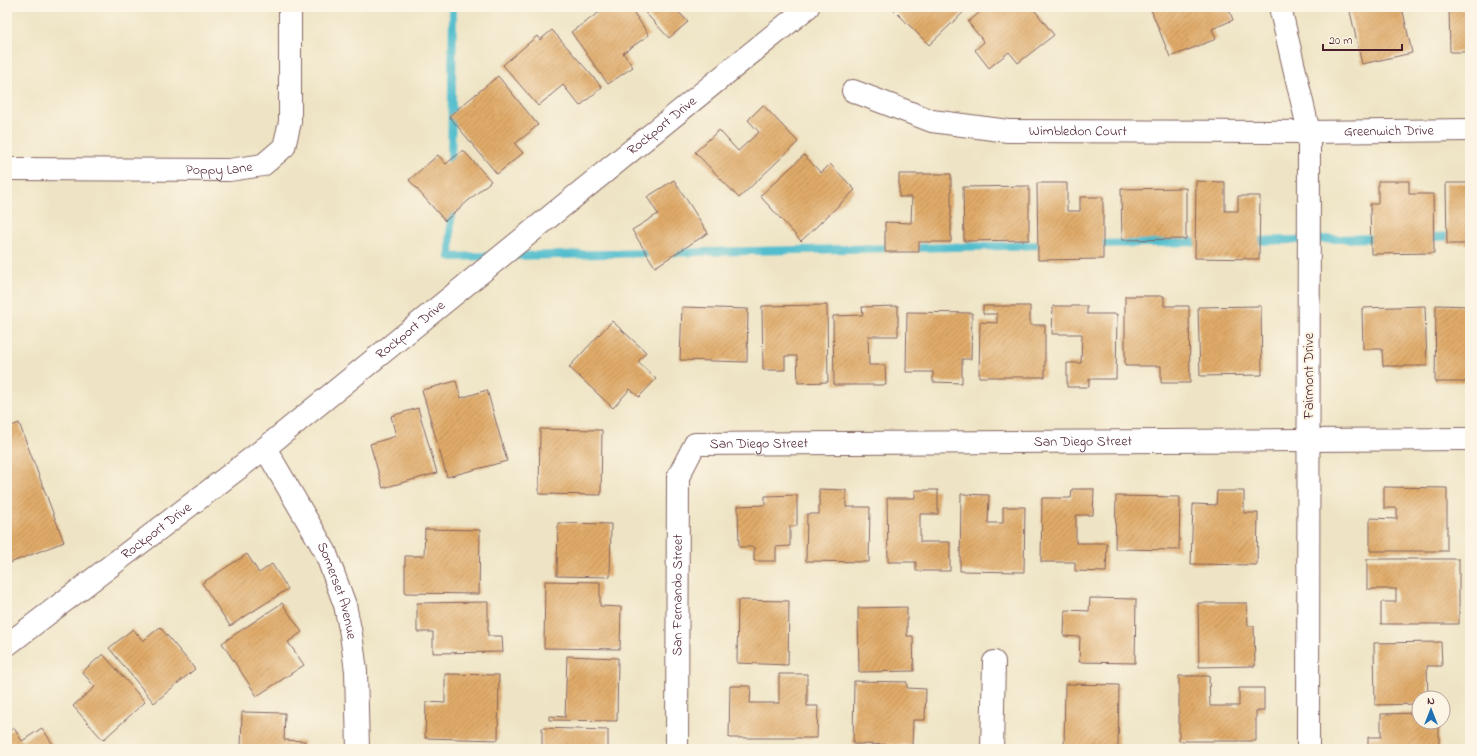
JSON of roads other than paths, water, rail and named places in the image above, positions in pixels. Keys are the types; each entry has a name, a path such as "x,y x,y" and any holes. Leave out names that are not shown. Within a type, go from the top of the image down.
{"street":[{"name":"Poppy Lane","path":"7,169 229,170 263,165 284,147 290,122 290,7"},
{"name":"Fairmont Drive","path":"1280,7 1309,132 1308,749"},
{"name":"Rockport Drive","path":"7,645 265,448 798,10"},
{"name":"Wimbledon Court","path":"853,91 932,121 1008,131 1309,132"},
{"name":"Greenwich Drive","path":"1309,132 1470,130"},
{"name":"San Diego Street","path":"695,444 1470,439"},
{"name":"San Fernando Street","path":"676,749 678,478 695,444"},
{"name":"Somerset Avenue","path":"265,448 325,551 345,605 356,671 358,749"},
{"path":"992,749 994,662"}],"waterway":[{"path":"451,171 453,7"},
{"path":"451,206 450,257 493,256"},
{"path":"1423,237 1470,236"},
{"path":"1249,241 1381,238"},
{"path":"1093,244 1205,242"},
{"path":"909,248 1047,245"},
{"path":"509,256 895,248"}]}
